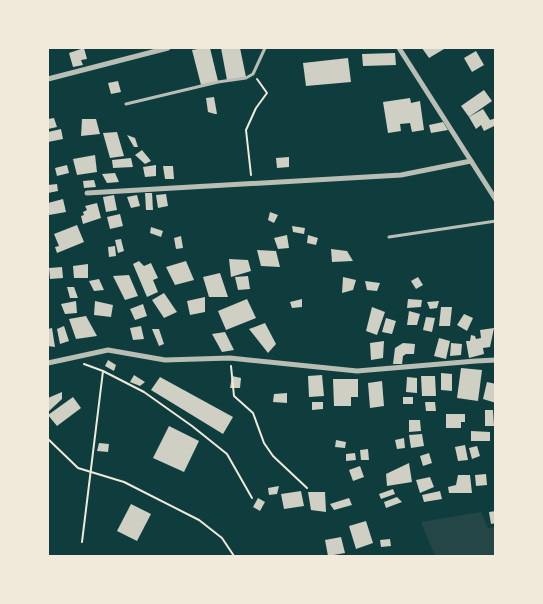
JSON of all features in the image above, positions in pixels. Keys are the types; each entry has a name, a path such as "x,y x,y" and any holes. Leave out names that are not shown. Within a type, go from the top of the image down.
{"street":[{"path":"48,78 168,48"},
{"path":"399,48 496,200"},
{"path":"87,192 401,175 470,161"},
{"path":"48,363 108,350 164,360 230,358 356,371 496,360"}],"lane":[{"path":"126,104 218,82 246,78 253,74 265,48"},
{"path":"389,236 496,222"}],"path":[{"path":"252,182 246,130 256,108 267,93 253,74"},
{"path":"230,358 234,396 253,413 264,443 273,456 307,488"},
{"path":"70,359 103,372 144,392 192,426 228,454 252,498"},
{"path":"82,542 103,372"},
{"path":"48,439 78,468 124,482 199,520 222,538 234,556"}],"shaded area":[{"path":"481,512 488,528 495,527 495,556 435,556 421,522"}],"building":[{"path":"84,48 87,59 81,60 83,65 73,67 69,53"},
{"path":"210,48 218,81 201,85 192,50"},
{"path":"221,48 240,48 246,77 227,80"},
{"path":"422,48 443,48 444,49 429,58"},
{"path":"476,51 484,65 472,72 464,58"},
{"path":"395,53 396,65 363,66 362,54"},
{"path":"348,58 351,82 306,86 303,63"},
{"path":"118,81 121,92 111,94 108,83"},
{"path":"484,90 492,101 469,117 461,106"},
{"path":"214,97 217,114 208,112 206,98"},
{"path":"410,98 411,103 420,101 424,130 412,132 410,123 400,124 401,131 388,133 383,102"},
{"path":"483,109 490,120 496,118 496,125 484,131 481,125 476,129 469,117"},
{"path":"54,118 57,127 48,129 48,119"},
{"path":"82,119 96,119 100,134 81,136"},
{"path":"443,122 448,130 431,133 429,125"},
{"path":"61,129 63,139 48,142 48,132"},
{"path":"117,132 124,156 110,158 103,133"},
{"path":"127,135 135,138 138,147 134,147"},
{"path":"142,150 151,161 145,164 135,155"},
{"path":"95,155 97,172 77,175 73,159"},
{"path":"289,157 289,167 277,168 276,158"},
{"path":"131,158 133,167 113,168 112,160"},
{"path":"67,165 69,173 57,176 55,168"},
{"path":"156,165 156,176 145,177 143,167"},
{"path":"163,166 173,166 174,179 165,179"},
{"path":"115,173 119,182 107,183 102,174"},
{"path":"94,180 96,187 84,188 83,181"},
{"path":"57,184 58,191 48,193 48,185"},
{"path":"145,193 152,193 153,210 146,210"},
{"path":"166,194 168,206 158,208 156,195"},
{"path":"114,195 117,210 106,212 103,197"},
{"path":"137,195 140,206 131,208 127,197"},
{"path":"63,199 66,212 49,215 48,203"},
{"path":"97,203 101,218 83,224 81,216 87,210 85,206"},
{"path":"270,212 278,215 274,223 268,220"},
{"path":"120,214 123,226 110,229 107,217"},
{"path":"77,225 84,242 57,253 55,247 59,246 54,234"},
{"path":"292,226 305,228 304,234 293,232"},
{"path":"151,227 163,231 161,237 150,233"},
{"path":"287,235 289,248 278,249 274,238"},
{"path":"308,235 318,238 316,245 307,243"},
{"path":"181,236 183,248 176,249 174,238"},
{"path":"121,239 124,251 118,253 115,240"},
{"path":"115,246 116,256 109,257 108,247"},
{"path":"331,249 347,251 353,261 332,262"},
{"path":"257,250 276,251 280,267 261,266"},
{"path":"229,259 248,260 251,271 231,277"},
{"path":"139,261 144,266 151,263 158,278 153,280 158,292 147,297 133,264"},
{"path":"186,261 194,280 175,285 166,267"},
{"path":"88,264 88,278 74,278 73,266"},
{"path":"62,267 63,278 50,279 49,268"},
{"path":"220,273 228,297 209,297 203,277"},
{"path":"129,275 138,296 125,300 113,276"},
{"path":"248,276 250,289 238,290 235,277"},
{"path":"343,277 356,280 353,290 342,293"},
{"path":"418,277 423,285 416,289 411,281"},
{"path":"99,279 104,290 94,291 89,281"},
{"path":"365,281 380,283 377,291 367,290"},
{"path":"67,287 74,287 78,298 70,298"},
{"path":"164,293 177,312 164,318 152,300"},
{"path":"205,297 205,312 190,315 187,301"},
{"path":"247,299 256,318 226,330 218,311"},
{"path":"302,299 302,307 292,308 290,302"},
{"path":"408,299 422,300 421,307 407,308"},
{"path":"76,301 77,313 65,314 61,304"},
{"path":"95,301 113,305 111,317 94,315"},
{"path":"439,301 437,308 430,309 427,302"},
{"path":"143,304 147,316 135,320 130,309"},
{"path":"372,307 385,312 377,335 366,331"},
{"path":"441,307 452,307 450,326 439,326"},
{"path":"409,311 420,314 417,325 407,325"},
{"path":"464,314 473,318 467,331 457,325"},
{"path":"86,316 97,336 76,339 69,319"},
{"path":"426,317 435,318 432,332 423,330"},
{"path":"386,318 396,321 392,334 382,332"},
{"path":"265,323 276,344 268,353 249,329"},
{"path":"64,326 69,341 60,344 57,329"},
{"path":"141,326 144,339 133,340 130,328"},
{"path":"52,328 55,347 48,346 48,329"},
{"path":"494,328 490,347 483,348 484,354 469,358 466,341 470,341 471,335 475,336 476,339 481,338 480,330"},
{"path":"152,329 159,329 164,344 159,346"},
{"path":"225,332 234,350 222,352 212,334"},
{"path":"439,338 450,341 446,359 434,356"},
{"path":"384,341 383,358 371,360 370,343"},
{"path":"403,343 415,344 414,354 403,356 402,364 393,364 395,348"},
{"path":"451,343 462,344 461,355 450,356"},
{"path":"108,360 116,365 114,371 105,366"},
{"path":"461,368 482,370 478,401 457,398"},
{"path":"441,373 452,374 452,391 441,390"},
{"path":"134,375 145,382 140,386 130,382"},
{"path":"322,375 324,396 309,397 308,376"},
{"path":"232,376 241,378 240,388 230,388"},
{"path":"421,376 435,376 436,396 422,396"},
{"path":"160,377 233,417 223,434 151,390"},
{"path":"407,377 417,378 417,393 406,392"},
{"path":"333,379 358,379 358,397 351,397 351,406 334,406"},
{"path":"382,381 384,406 370,408 368,383"},
{"path":"487,382 496,384 496,403 483,399"},
{"path":"62,392 62,399 48,412 48,398"},
{"path":"287,393 287,403 273,402 274,394"},
{"path":"73,397 81,408 57,426 48,415"},
{"path":"403,397 413,397 413,404 403,404"},
{"path":"312,402 323,402 323,409 312,410"},
{"path":"425,402 435,402 436,411 426,411"},
{"path":"485,410 493,410 494,426 485,426"},
{"path":"446,414 465,414 465,422 461,422 461,428 446,428"},
{"path":"409,420 420,420 421,431 409,432"},
{"path":"169,426 199,441 184,472 153,458"},
{"path":"471,431 490,432 490,441 471,441"},
{"path":"422,434 424,446 411,448 409,435"},
{"path":"404,438 405,448 397,449 395,440"},
{"path":"336,440 346,442 345,448 335,447"},
{"path":"99,443 109,444 108,452 97,451"},
{"path":"465,445 468,460 458,461 455,447"},
{"path":"477,446 480,456 472,459 469,448"},
{"path":"368,449 369,460 361,460 360,450"},
{"path":"355,453 356,460 346,461 346,454"},
{"path":"429,453 432,463 423,466 420,456"},
{"path":"409,463 412,482 387,486 386,474"},
{"path":"360,466 364,477 353,481 349,470"},
{"path":"486,474 487,485 476,486 475,475"},
{"path":"458,475 470,475 472,493 449,493 448,487 456,485"},
{"path":"430,477 434,487 420,493 416,480"},
{"path":"279,486 277,494 269,495 268,488"},
{"path":"393,489 395,494 381,499 379,494"},
{"path":"301,491 304,506 284,509 281,494"},
{"path":"440,491 442,499 424,502 422,495"},
{"path":"308,492 325,492 326,512 311,510"},
{"path":"397,497 402,502 386,508 384,502"},
{"path":"258,498 265,502 260,511 253,507"},
{"path":"349,498 352,505 334,510 330,504"},
{"path":"131,504 151,514 137,541 117,531"},
{"path":"496,511 496,523 491,524 489,512"},
{"path":"366,521 373,543 356,549 349,526"},
{"path":"341,537 345,553 328,556 325,540"},
{"path":"390,539 391,546 381,547 380,540"}]}
